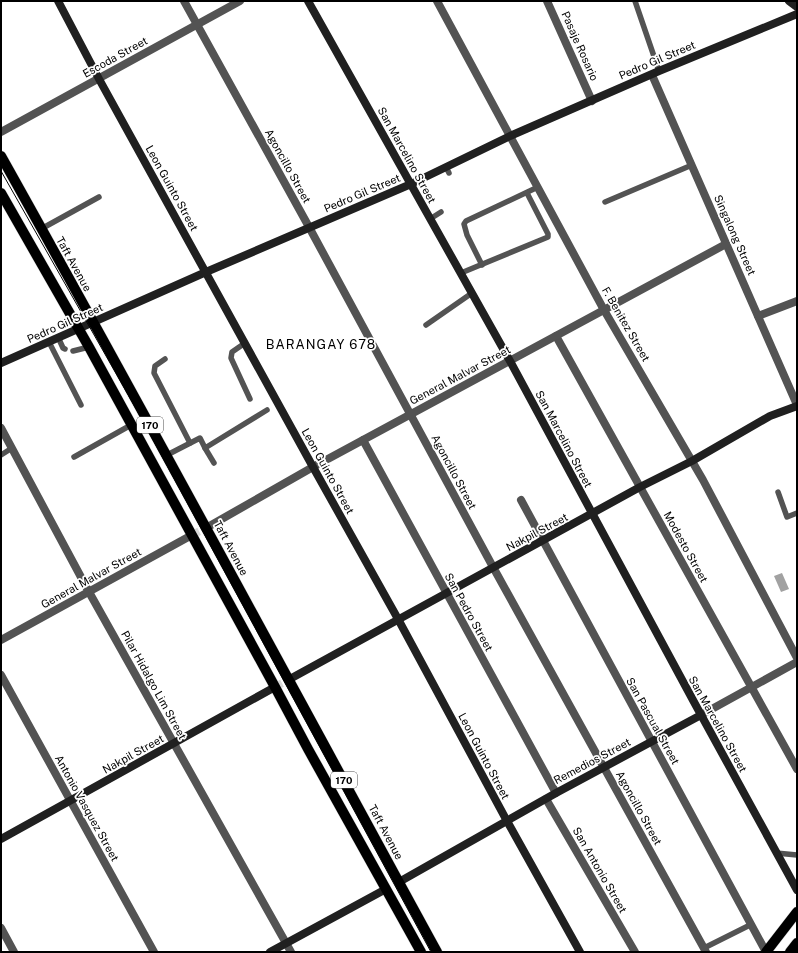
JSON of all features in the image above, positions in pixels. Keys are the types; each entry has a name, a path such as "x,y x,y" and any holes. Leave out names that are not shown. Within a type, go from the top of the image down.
{"main road":[{"name":"Taft Avenue","path":"1,156 167,456 288,680 326,746 437,952"},
{"name":"170","path":"3,200 89,347 308,749 421,952"},
{"path":"766,952 797,912"},
{"path":"790,952 797,943"}],"street":[{"name":"Leon Guinto Street","path":"58,1 580,952"},
{"name":"Agoncillo Street","path":"184,1 493,567 705,950"},
{"name":"Escoda Street","path":"1,132 240,1"},
{"name":"San Marcelino Street","path":"308,1 510,361 701,716 797,890"},
{"name":"F. Benitez Street","path":"437,1 604,310 692,461 797,658"},
{"name":"Pasaje Rosario","path":"548,1 592,101"},
{"path":"789,1 797,8"},
{"name":"Pedro Gil Street","path":"1,363 206,272 447,170 510,136 797,14"},
{"name":"Singalong Street","path":"656,73 692,164 797,405"},
{"name":"General Malvar Street","path":"206,528 313,467 726,244"},
{"path":"758,316 797,301"},
{"name":"Modesto Street","path":"556,336 797,769"},
{"name":"Nakpil Street","path":"288,680 640,487 692,461 770,416 797,405"},
{"name":"Pilar Hidalgo Lim Street","path":"1,428 174,744 291,952"},
{"name":"San Pedro Street","path":"363,440 556,793"},
{"name":"San Pascual Street","path":"521,500 766,952"},
{"name":"General Malvar Street","path":"1,640 192,535"},
{"name":"Remedios Street","path":"399,882 556,793 701,716 797,662"},
{"name":"Antonio Vasquez Street","path":"1,675 154,952"},
{"name":"Nakpil Street","path":"1,839 275,687"},
{"name":"San Antonio Street","path":"546,799 635,952"},
{"path":"270,952 386,888"},
{"path":"1,928 14,952"}],"lane":[{"path":"635,1 656,73"},
{"path":"605,202 692,164"},
{"path":"482,265 467,235 464,224 466,221 538,187"},
{"path":"461,273 548,237 548,234 527,193"},
{"path":"41,229 100,197"},
{"path":"430,219 441,212"},
{"path":"426,324 472,292"},
{"path":"58,337 63,348 65,349"},
{"path":"49,342 81,405"},
{"path":"245,343 232,352 231,358 250,399"},
{"path":"73,351 89,347"},
{"path":"165,359 155,366 154,373 190,443"},
{"path":"205,448 267,410"},
{"path":"74,457 131,425"},
{"path":"167,456 200,438 214,463"},
{"path":"1,455 12,448"},
{"path":"778,492 787,517 797,513"},
{"path":"776,853 796,855"},
{"path":"705,950 748,926"}],"shaded area":[{"path":"782,573 789,589 781,592 774,576"}],"tunnel":[{"path":"192,535 206,528"},
{"path":"275,687 288,680"}],"tram line":[{"path":"1,171 139,414 431,952"}],"district":[{"name":"BARANGAY 678","path":"321,344"}]}
